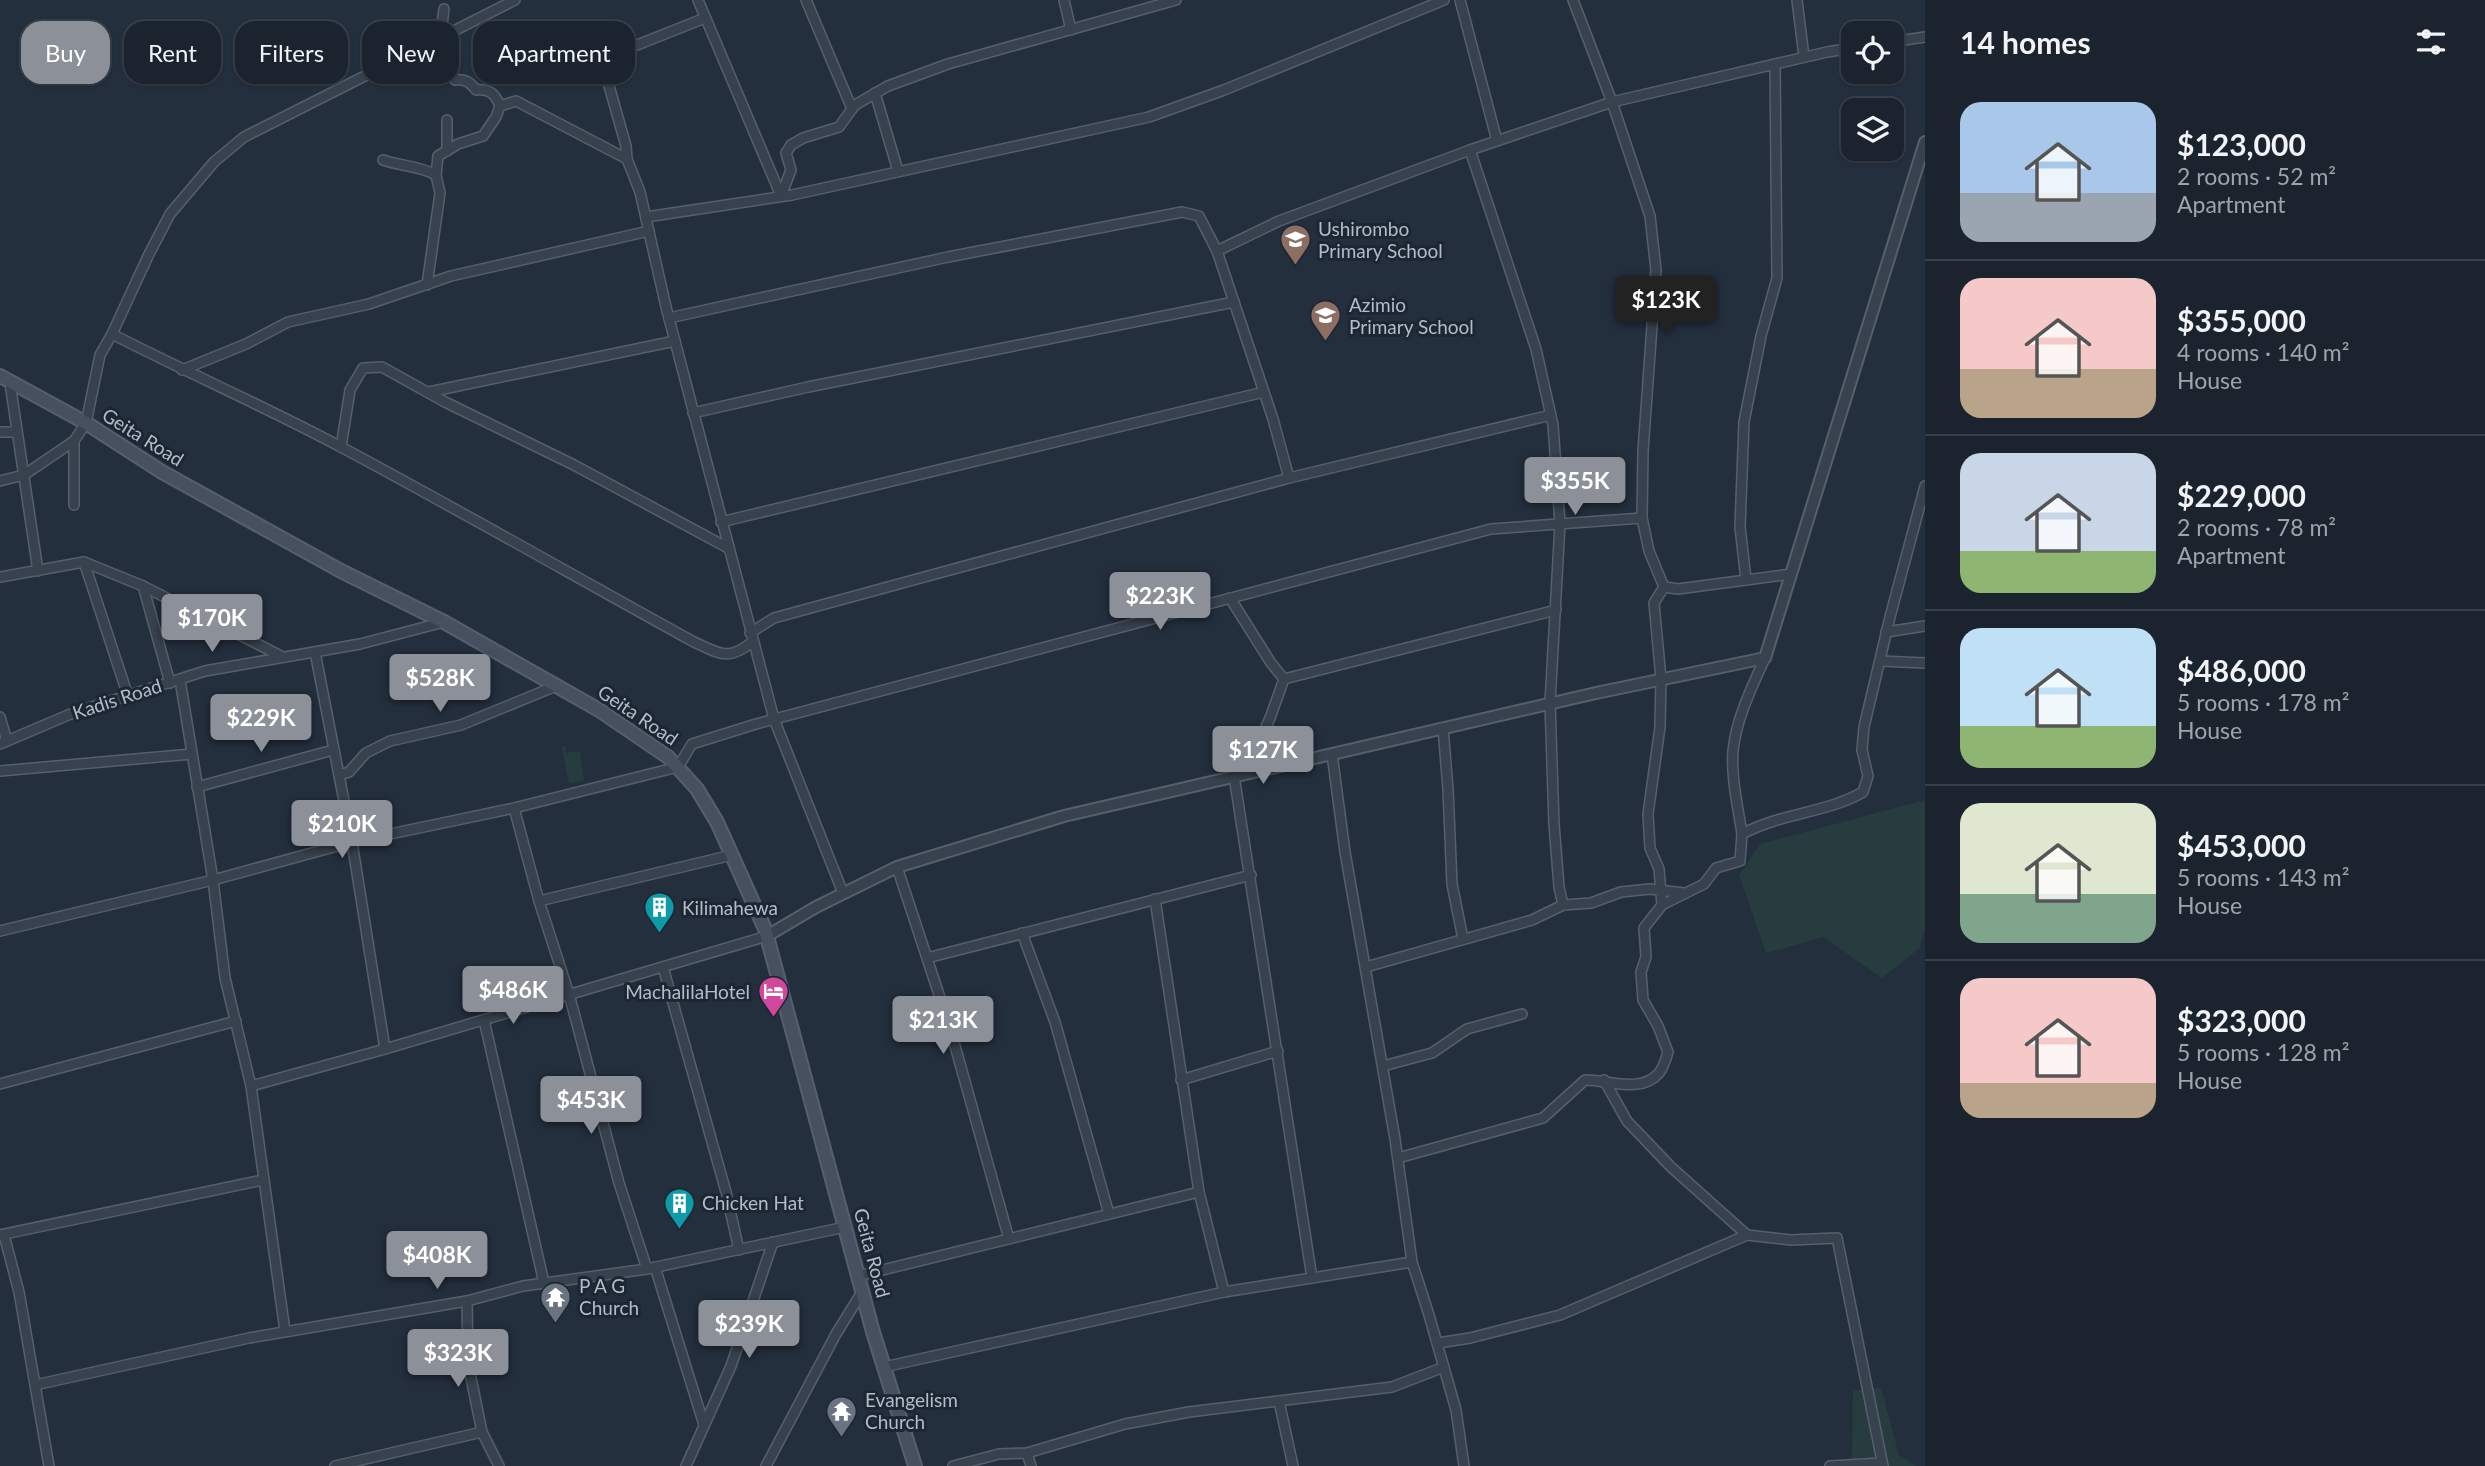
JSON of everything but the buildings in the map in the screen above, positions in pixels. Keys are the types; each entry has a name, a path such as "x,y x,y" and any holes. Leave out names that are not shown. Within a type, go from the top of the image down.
{"main road":[{"name":"Geita Road","path":"5,379 86,424 162,472 341,570 444,622 599,710 668,757 696,789 717,822 767,936 862,1292 915,1466"}],"street":[{"path":"459,30 516,0"},
{"path":"698,0 781,196"},
{"path":"806,0 852,109"},
{"path":"1064,0 1071,30"},
{"path":"781,196 791,170 786,153 791,145 803,138 839,127 855,105 888,86 948,64 1176,0"},
{"path":"646,217 781,196 1149,117 1224,90 1444,0"},
{"path":"1460,0 1497,141"},
{"path":"1573,0 1612,102 1650,216 1656,270 1643,451 1642,518 1649,551 1664,587"},
{"path":"1797,0 1804,57"},
{"path":"442,21 444,9"},
{"path":"705,18 617,53 608,60 604,68 626,146 627,159 640,192 668,318 774,719 843,893"},
{"path":"1904,40 1925,37"},
{"path":"1217,251 1279,220 1470,150 1612,102 1841,50"},
{"path":"1746,580 1740,527 1744,422 1761,336 1777,278 1775,64"},
{"path":"0,481 24,475 74,441 86,424 100,355 149,254 170,214 214,162 244,136 362,78"},
{"path":"427,285 440,193 436,175 439,156 458,144 483,136 500,106 496,96 486,90 476,90 471,83 459,80"},
{"path":"875,93 898,172"},
{"path":"500,106 516,102 627,159"},
{"path":"447,120 447,151"},
{"path":"1398,1158 1543,1118 1585,1080 1604,1080 1629,1085 1646,1083 1660,1072 1668,1052 1658,1026 1643,1000 1641,972 1646,957 1644,928 1662,905 1704,884 1716,868 1740,861 1742,834 1735,791 1733,751 1743,709 1765,658 1925,142"},
{"path":"1470,150 1536,349 1553,425 1560,524 1550,703 1554,824 1563,905"},
{"path":"383,160 403,167 427,169 436,175"},
{"path":"668,318 948,257 1182,212 1199,216 1217,251 1264,392 1289,478"},
{"path":"182,370 246,344 288,322 369,304 452,276 649,231"},
{"path":"693,413 808,387 1234,302"},
{"path":"112,334 341,447 694,642 721,654 739,653 751,638 774,618 1289,478 1551,415"},
{"path":"429,393 675,341"},
{"path":"341,447 350,390 363,368 382,367 574,465 728,548"},
{"path":"5,379 17,432 38,571"},
{"path":"721,522 1264,392"},
{"path":"0,432 17,432"},
{"path":"74,441 74,505"},
{"path":"1742,834 1796,813 1847,802 1863,792 1868,776 1862,750 1864,727 1925,486"},
{"path":"0,931 214,880 352,842 514,808 678,768 692,744 774,719 1491,529 1642,518"},
{"path":"84,562 128,696"},
{"path":"0,578 84,562 143,586 284,657"},
{"path":"1664,587 1678,589 1791,574"},
{"path":"143,586 175,681 192,754 214,880 225,978 251,1086 285,1331"},
{"path":"1662,905 1659,869 1650,848 1648,814 1660,727 1661,679 1654,604 1664,587"},
{"path":"1230,598 1284,679"},
{"path":"1284,679 1556,610"},
{"name":"Kadis Road","path":"4,742 73,713 205,671 360,644 444,622"},
{"path":"1886,632 1925,626"},
{"path":"315,652 352,842 385,1049"},
{"path":"251,1086 767,936 843,893 897,867 1064,816 1550,703 1765,658"},
{"path":"1880,661 1925,663"},
{"path":"1284,679 1270,718 1240,775 1251,875 1312,1278"},
{"path":"339,775 349,772 366,753 390,741 461,725 556,686"},
{"path":"0,717 4,742"},
{"path":"1443,728 1452,884 1463,939"},
{"path":"197,787 333,750"},
{"path":"0,771 192,754"},
{"path":"1332,754 1345,852 1383,1066 1412,1262 1456,1410 1464,1466"},
{"path":"514,808 539,901 569,994 619,1183 704,1425"},
{"path":"539,901 732,855"},
{"path":"897,867 950,1028 1009,1239"},
{"path":"927,958 1251,875"},
{"path":"1366,967 1532,920 1563,905 1591,903 1621,892 1650,889 1686,892"},
{"path":"1155,899 1199,1192 1224,1292"},
{"path":"1022,933 1055,1022 1109,1214"},
{"path":"663,967 726,1192 739,1250"},
{"path":"1383,1066 1432,1053 1467,1029 1522,1014"},
{"path":"484,1020 544,1283"},
{"path":"0,1084 236,1021"},
{"path":"1181,1080 1278,1051"},
{"path":"1604,1080 1627,1121 1671,1167 1747,1235"},
{"path":"49,1466 19,1292 2,1235 263,1180"},
{"path":"858,1276 1199,1192"},
{"path":"35,1385 285,1331 467,1301 523,1286 651,1268 845,1227"},
{"path":"1438,1343 1471,1338 1560,1315 1747,1235 1791,1240 1837,1238 1883,1464 1830,1466"},
{"path":"686,1466 731,1366 773,1242"},
{"path":"884,1367 1224,1292 1412,1262"},
{"path":"766,1466 835,1334 862,1292"},
{"path":"467,1301 468,1363 482,1432 499,1466"},
{"path":"953,1466 999,1454 1027,1453 1125,1424 1189,1412 1392,1387 1444,1367"},
{"path":"1279,1401 1293,1466"},
{"path":"335,1466 482,1432"},
{"path":"1027,1453 1031,1466"}],"green space":[{"path":"565,746 566,753 580,751 584,781 569,783 562,747"},
{"path":"1925,800 1925,927 1920,948 1882,978 1823,937 1766,953 1739,875 1760,844"},
{"path":"1881,1388 1899,1455 1916,1466 1852,1466 1853,1391"}],"place":[{"name":"Ushirombo Primary School","path":"1295,267"},
{"name":"Azimio Primary School","path":"1326,343"},
{"name":"Kilimahewa","path":"659,935"},
{"name":"MachalilaHotel","path":"773,1019"},
{"name":"Chicken Hat","path":"679,1230"},
{"name":"P A G Church","path":"556,1324"},
{"name":"Evangelism Church","path":"842,1438"}]}
